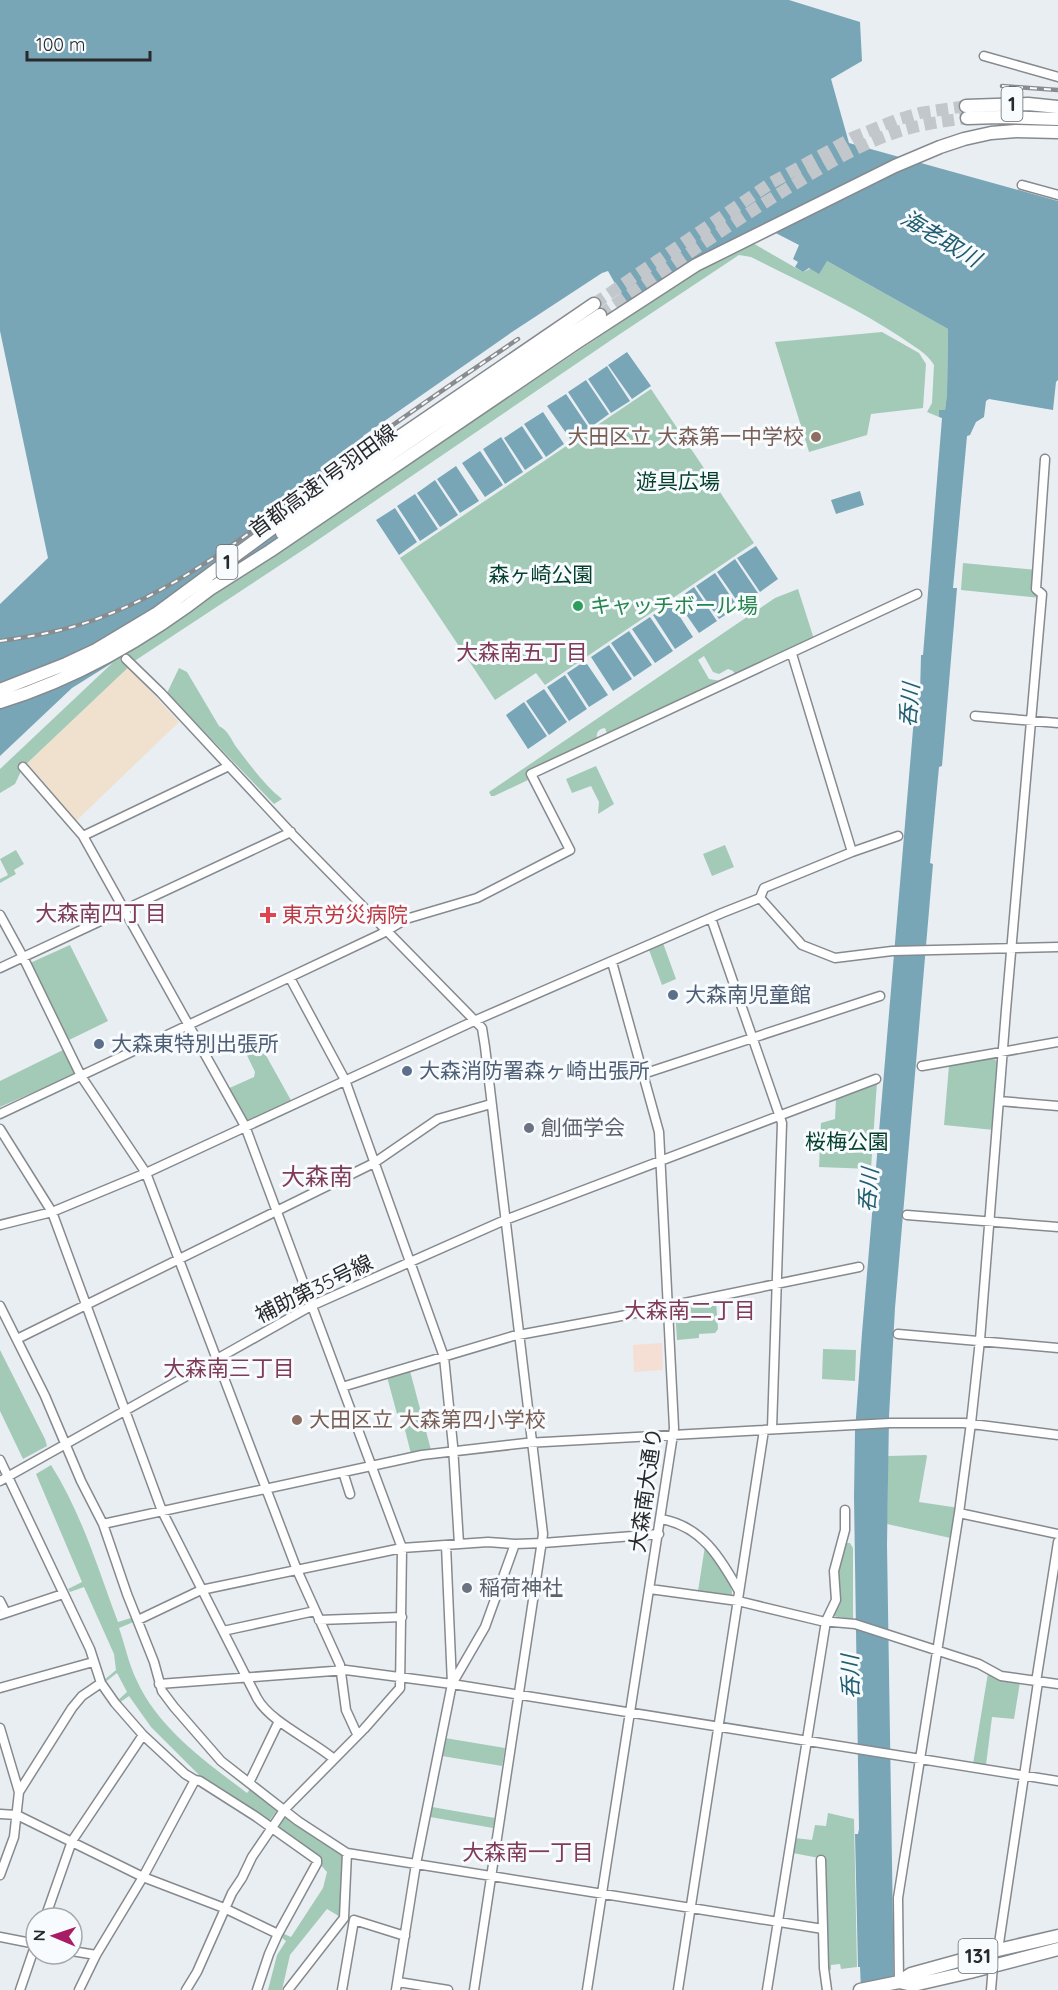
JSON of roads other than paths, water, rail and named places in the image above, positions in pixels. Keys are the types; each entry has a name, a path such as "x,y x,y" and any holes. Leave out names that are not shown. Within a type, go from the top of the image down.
{"highway":[{"name":"1","path":"1058,107 1018,104 967,112 1000,117 1058,119"},
{"path":"207,591 696,265 886,170 940,147 991,133 1058,132"},
{"name":"首都高速1号羽田線","path":"0,690 56,669 96,650 156,614 321,491 597,310"},
{"name":"首都高速1号羽田線","path":"0,702 71,675 132,642 207,591 442,413"},
{"name":"131","path":"860,1990 897,1982 912,1974 998,1950 1058,1936"},
{"name":"131","path":"897,1982 914,1985 1058,1949"}],"street":[{"path":"984,56 1058,77"},
{"path":"1022,185 1058,195"},
{"path":"897,1982 898,1898 959,1513 980,1340 1042,594 1036,589 1045,459"},
{"path":"0,1114 388,931 406,919 477,898 570,850 531,774 917,594"},
{"path":"792,654 852,852"},
{"path":"126,659 482,1028 543,1543 474,1990"},
{"path":"975,716 1058,723"},
{"path":"83,836 229,766"},
{"path":"23,767 83,836 246,1126 402,1548 400,1688 283,1812 272,1827 252,1857 224,1908 186,1990"},
{"path":"0,968 291,832"},
{"path":"0,1225 52,1212 146,1173 474,1021 760,898 764,888 898,836"},
{"path":"760,898 805,947 835,958 892,951 1058,947"},
{"path":"0,915 81,1076 146,1173 297,1570 343,1670 346,1710 357,1734"},
{"path":"678,1990 739,1591 768,1430 777,1284 782,1130 780,1115 711,918"},
{"name":"大森南大通り","path":"587,1990 674,1435 659,1132 612,962"},
{"path":"290,978 345,1080 444,1357 459,1544"},
{"path":"643,1074 880,996"},
{"path":"922,1066 1058,1042"},
{"name":"補助第35号線","path":"4,1479 311,1306 505,1220 876,1079"},
{"path":"999,1101 1058,1106"},
{"path":"17,1339 374,1163 438,1119 491,1104"},
{"path":"0,1129 52,1212 162,1511 262,1708 334,1759"},
{"path":"907,1215 1058,1227"},
{"path":"342,1387 519,1335 860,1267"},
{"path":"0,1306 103,1524 154,1662 159,1684 174,1707 221,1761 283,1812 347,1853 823,1929"},
{"path":"898,1334 1058,1348"},
{"path":"103,1524 422,1455 532,1443 890,1423 971,1423 1058,1435"},
{"path":"0,1460 4,1479 46,1557 90,1649 101,1683 115,1703 142,1735 185,1774 200,1781 272,1827 314,1857 317,1863 278,1934 257,1990"},
{"path":"343,1472 350,1494"},
{"path":"767,1990 826,1621 836,1600 834,1571 845,1530 845,1510"},
{"path":"959,1513 1058,1533"},
{"path":"661,1520 679,1524 707,1542 722,1561 739,1591"},
{"path":"138,1620 201,1590 402,1548 488,1542 543,1543 659,1534"},
{"path":"998,1950 1058,1542"},
{"path":"452,1684 485,1627 515,1544"},
{"path":"446,1545 452,1684 416,1864 397,1986 448,1990"},
{"path":"650,1589 738,1601 826,1621 855,1624 979,1664 1001,1676 1058,1684"},
{"path":"0,1601 3,1614 63,1594"},
{"path":"223,1630 315,1611"},
{"path":"319,1620 402,1617"},
{"path":"0,1688 93,1662"},
{"path":"159,1684 343,1670 452,1684 1058,1781"},
{"path":"19,1792 72,1708 82,1696 101,1683"},
{"path":"249,1783 279,1721"},
{"path":"0,1728 19,1792 14,1837 0,1875"},
{"path":"49,1906 72,1841 142,1735"},
{"path":"79,1990 96,1955 143,1877 195,1780"},
{"path":"0,1814 17,1815 143,1877 224,1908 278,1934"},
{"path":"288,1990 344,1918 347,1853"},
{"path":"821,1860 824,1968 827,1990"},
{"path":"344,1918 405,1936"},
{"path":"342,1990 354,1920"},
{"path":"0,1937 24,1941"},
{"path":"84,1953 96,1955"},
{"path":"20,1990 28,1966"},
{"path":"991,1990 993,1966"}],"water":[{"name":"海老取川","path":"0,0 789,0 860,22 862,61 831,79 849,143 1058,201 1058,380 1053,410 989,399 986,401 984,417 976,422 970,435 967,436 953,588 957,588 942,766 939,767 930,863 933,864 895,1308 889,1416 887,1545 894,1990 861,1990 860,1967 858,1967 855,1834 858,1834 859,1829 855,1431 916,694 920,694 921,655 923,655 942,418 939,417 939,410 945,410 947,394 948,329 827,261 819,274 809,268 803,272 795,267 798,262 793,259 799,245 762,226 626,303 608,271 602,273 512,332 363,436 393,475 72,688 0,756 0,604 48,558 0,331"},
{"path":"627,352 651,386 632,399 608,365"},
{"path":"607,366 630,401 611,413 588,379"},
{"path":"586,380 609,414 591,427 568,392"},
{"path":"566,394 589,428 571,440 547,406"},
{"path":"543,412 564,444 546,457 524,424"},
{"path":"522,426 543,458 525,470 504,438"},
{"path":"501,437 523,472 505,484 483,449"},
{"path":"480,451 503,485 485,497 462,463"},
{"path":"456,466 479,501 460,513 437,479"},
{"path":"435,480 458,515 440,527 417,493"},
{"path":"860,491 864,505 836,514 831,500"},
{"path":"415,494 438,529 420,541 397,506"},
{"path":"395,508 417,542 399,555 376,520"},
{"path":"756,546 778,579 760,592 737,558"},
{"path":"735,559 758,593 740,605 717,572"},
{"path":"715,573 738,607 719,619 696,586"},
{"path":"694,587 717,621 699,633 676,600"},
{"path":"671,603 693,637 675,649 653,615"},
{"path":"650,617 673,651 655,663 632,629"},
{"path":"629,631 652,665 634,677 611,643"},
{"path":"609,645 632,679 613,691 591,657"},
{"path":"585,661 608,695 589,707 567,673"},
{"path":"565,675 587,709 569,721 547,687"},
{"path":"544,689 567,722 549,735 526,701"},
{"path":"524,702 547,736 528,749 506,715"}],"tunnel":[{"path":"594,304 771,183 854,137 920,113 966,106"},
{"path":"600,315 748,214 847,154 900,131 967,118"}],"railway":[{"path":"1002,86 1058,90"},
{"path":"0,641 52,632 90,622 173,583 273,516 386,430 518,339"}],"place":[{"name":"大田区立 大森第一中学校","path":"816,437"},
{"name":"キャッチボール場","path":"578,606"},
{"name":"東京労災病院","path":"268,915"},
{"name":"大森南児童館","path":"673,995"},
{"name":"大森東特別出張所","path":"99,1044"},
{"name":"大森消防署森ヶ崎出張所","path":"407,1071"},
{"name":"創価学会","path":"529,1128"},
{"name":"大田区立 大森第四小学校","path":"297,1420"},
{"name":"稲荷神社","path":"467,1588"}],"district":[{"name":"大森南五丁目","path":"522,652"},
{"name":"大森南四丁目","path":"101,913"},
{"name":"大森南","path":"317,1177"},
{"name":"大森南二丁目","path":"690,1310"},
{"name":"大森南三丁目","path":"229,1368"},
{"name":"大森南一丁目","path":"528,1852"}],"park label":[{"name":"遊具広場","path":"678,482"},
{"name":"森ヶ崎公園","path":"541,575"},
{"name":"桜梅公園","path":"847,1142"}],"water label":[{"name":"呑川","path":"909,705"},
{"name":"呑川","path":"868,1190"},
{"name":"呑川","path":"850,1677"}]}
